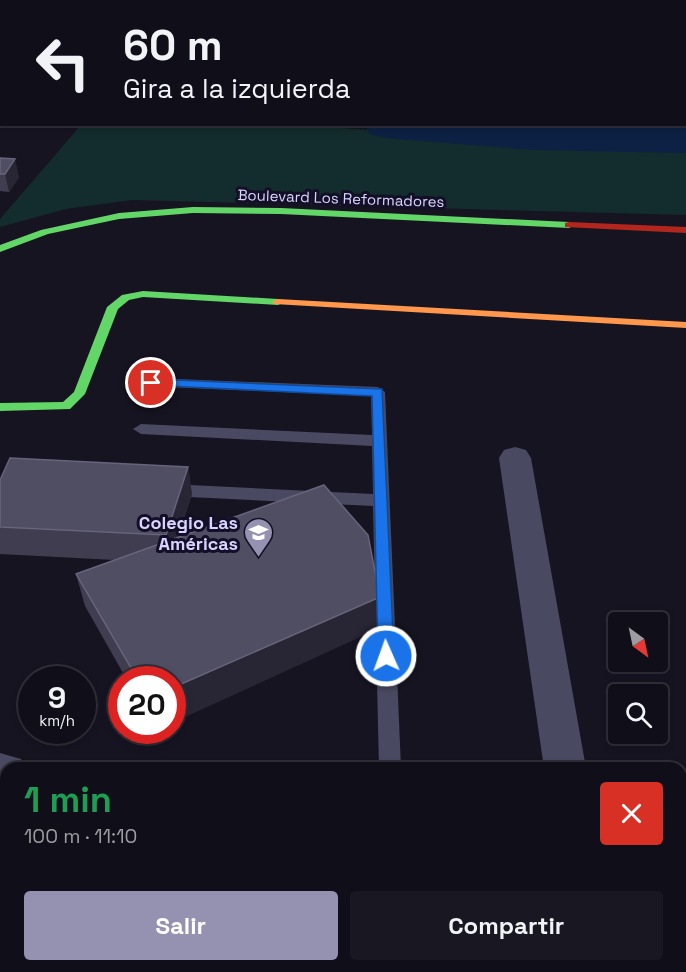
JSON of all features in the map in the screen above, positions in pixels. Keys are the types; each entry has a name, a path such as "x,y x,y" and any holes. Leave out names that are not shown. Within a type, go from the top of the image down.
{"street":[{"name":"Boulevard Los Reformadores","path":"0,249 45,232 119,216 193,210 281,211 686,230"},
{"path":"0,407 66,406 73,401 79,394 117,300 128,296 178,296 686,325"},
{"path":"515,458 564,762"}],"lane":[{"path":"151,383 378,392 390,762"},
{"path":"141,429 380,441"},
{"path":"155,489 381,500"}],"green space":[{"path":"80,126 311,126 686,151 686,215 132,200 66,209 0,227 0,219"}],"building":[{"path":"0,158 15,159 5,174 0,174"},
{"path":"10,458 188,467 166,535 0,527 0,480"},
{"path":"324,485 368,535 380,597 186,682 186,666 130,666 76,574"}],"waterway":[{"path":"410,126 533,136 686,139"}],"traffic: fast":[{"path":"0,249 45,232 119,216 193,210 281,211 569,225"},
{"path":"0,407 66,406 79,394 113,307 126,297 143,294 278,302"}],"traffic: slow":[{"path":"278,302 686,325"}],"traffic: jam":[{"path":"569,225 686,230"}],"place":[{"name":"Colegio Las Américas","path":"259,558"}],"route":[{"path":"151,383 378,392 386,656"}]}
